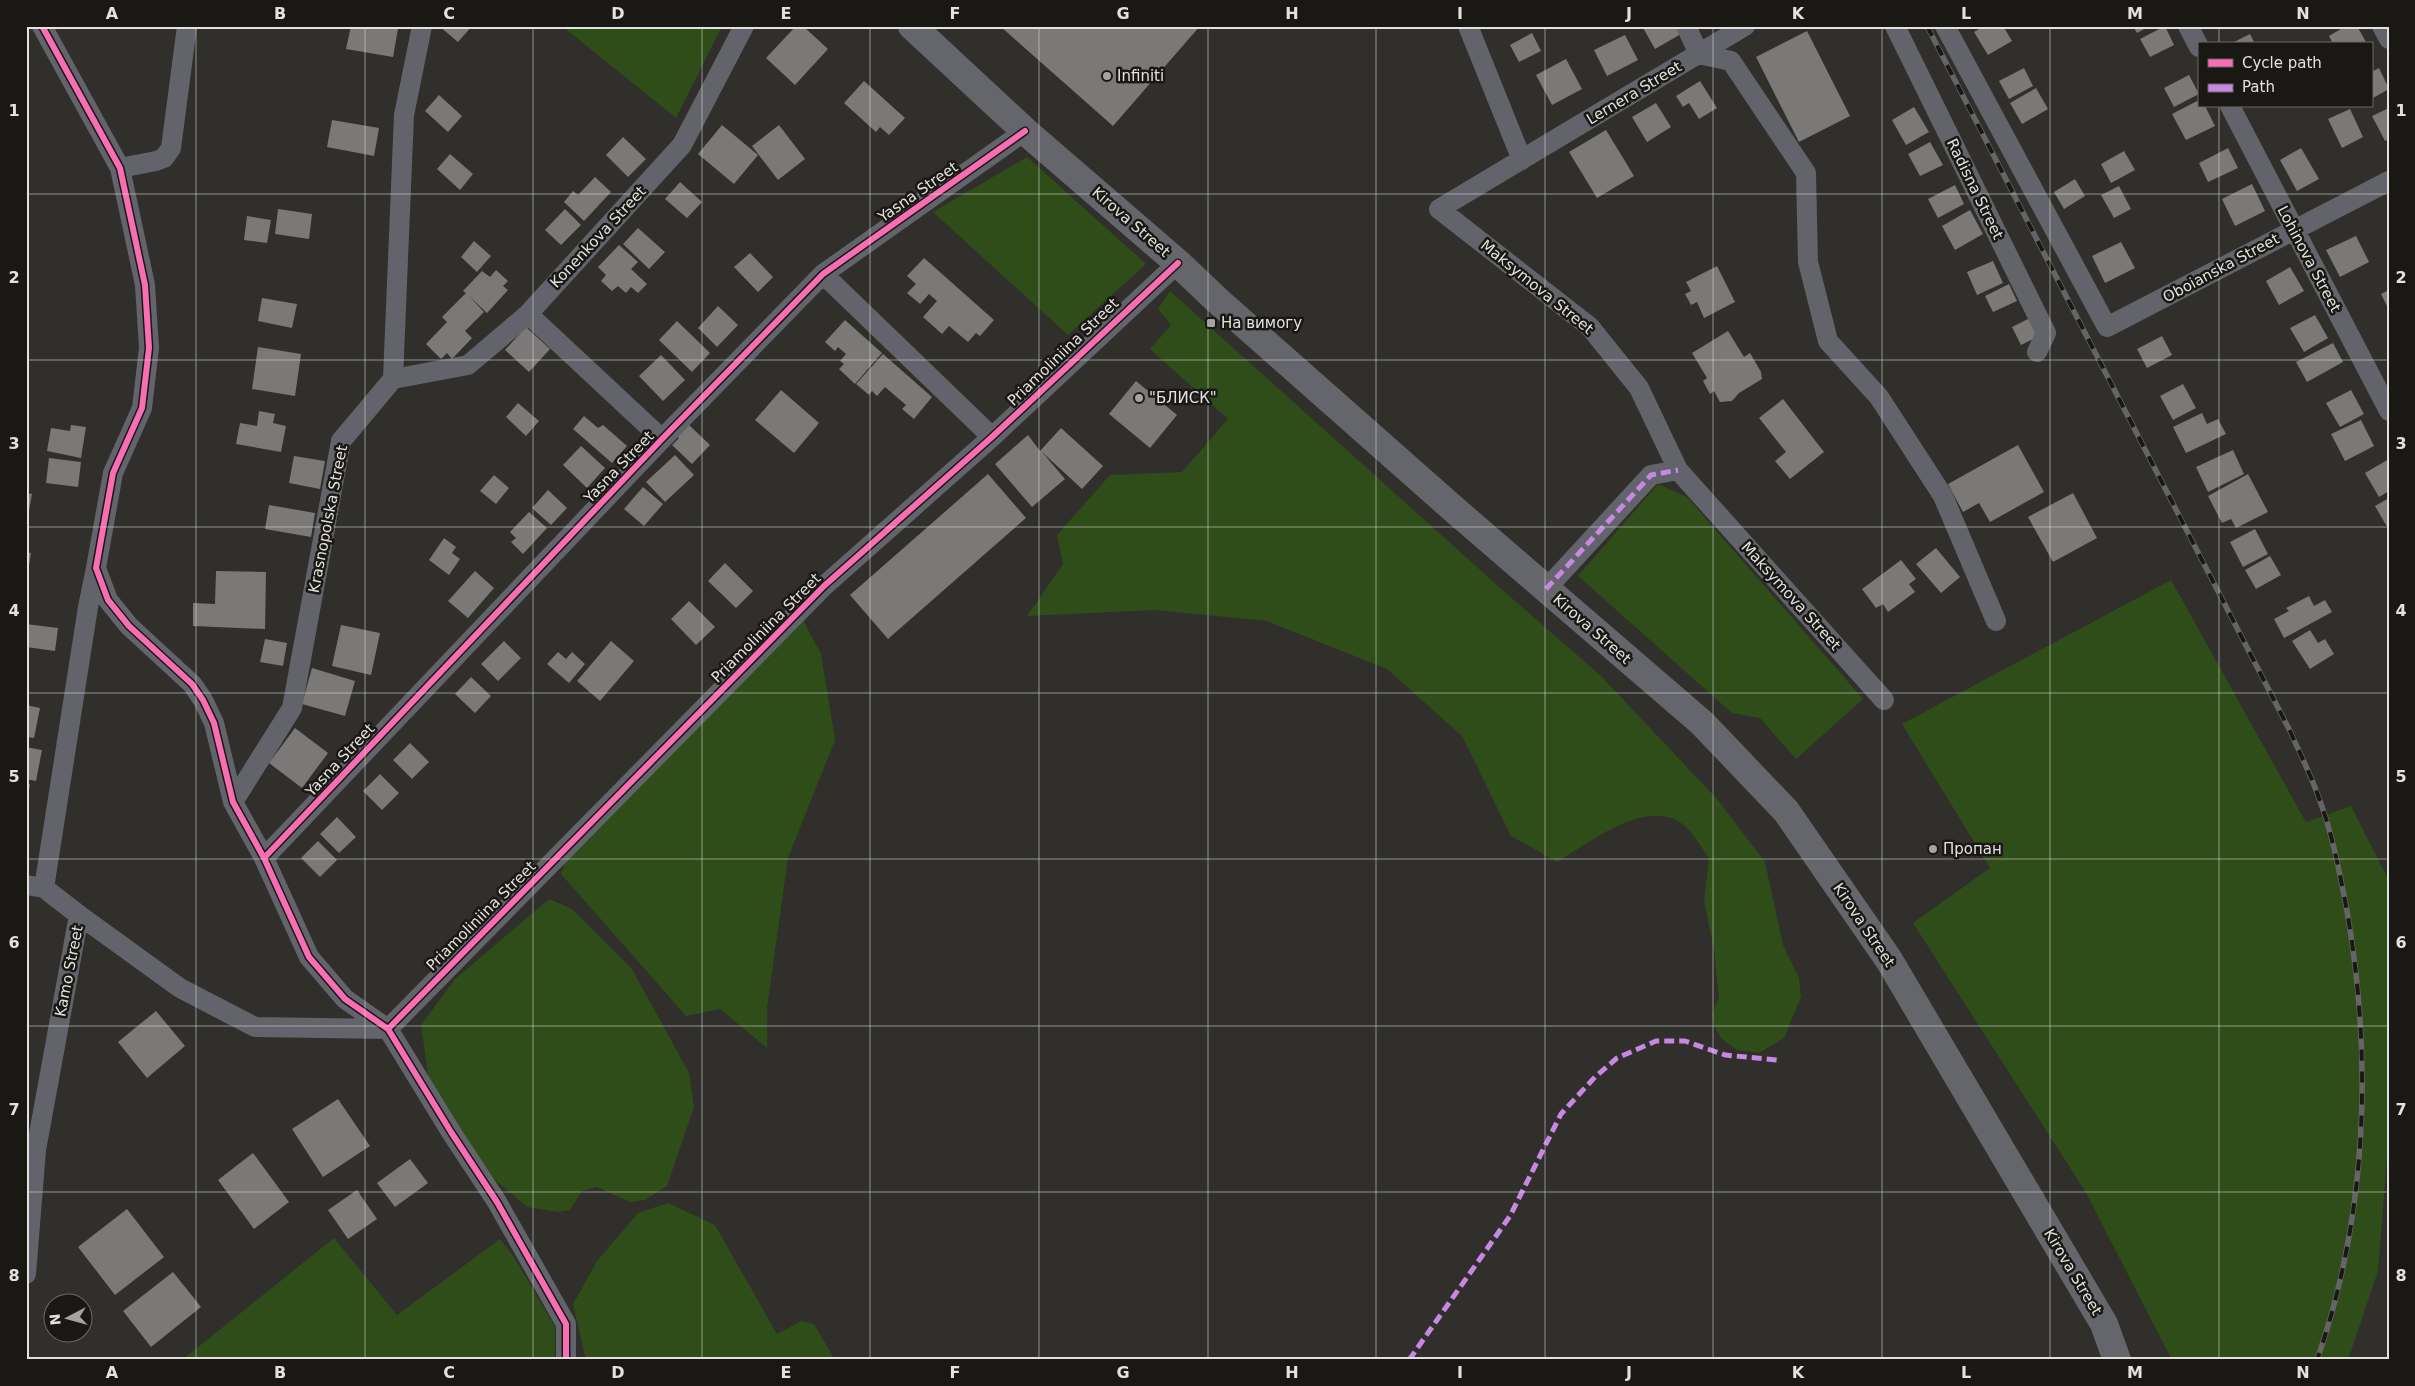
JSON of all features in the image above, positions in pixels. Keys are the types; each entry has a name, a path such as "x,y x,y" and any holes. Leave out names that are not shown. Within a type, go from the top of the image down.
{"main road":[{"name":"Kirova Street","path":"912,26 1025,131 1178,262 1218,301 1702,723 1786,811 1889,960 2104,1324 2117,1360"}],"street":[{"name":"Kamo Street","path":"26,1274 36,1150 79,915 35,887 113,474 142,408 149,348 145,285 120,168 42,26"},
{"path":"120,168 164,158 171,148 187,26"},
{"path":"393,379 404,115 422,26"},
{"name":"Konenkova Street","path":"393,379 468,365 528,314 682,145 744,26"},
{"path":"1468,26 1522,160"},
{"path":"1686,26 1699,54 1731,61 1806,173 1808,262 1828,341 1879,396 1943,496 1996,621"},
{"name":"Lernera Street","path":"1522,160 1745,26"},
{"name":"Radisna Street","path":"1896,26 2046,333 2037,352"},
{"name":"Oboianska Street","path":"1945,26 2107,327 2389,182"},
{"path":"2188,26 2198,45"},
{"path":"2382,26 2389,39"},
{"name":"Lohinova Street","path":"2231,108 2389,411"},
{"name":"Yasna Street","path":"264,858 662,439 823,274 1025,131"},
{"name":"Maksymova Street","path":"1522,160 1439,209 1590,327 1638,388 1678,470 1884,700"},
{"name":"Priamoliniina Street","path":"388,1029 824,586 992,437 1178,262"},
{"path":"823,274 992,437"},
{"path":"528,314 662,439"},
{"name":"Krasnopolska Street","path":"233,802 292,708 341,441 393,379"},
{"path":"1546,588 1651,475 1678,470"},
{"path":"96,568 108,600 129,626 192,684 203,700 214,723 233,802 264,858 310,957 345,999 388,1029 451,1132 497,1202 566,1324 566,1360"},
{"path":"79,915 180,988 255,1027 388,1029"}],"green space":[{"path":"562,26 722,26 676,118"},
{"path":"1027,157 1146,264 1068,335 933,212"},
{"path":"1170,291 1601,676 1717,799 1765,862 1783,945 1799,978 1801,997 1784,1038 1759,1053 1737,1050 1721,1038 1714,1025 1712,1014 1719,998 1714,949 1704,901 1709,858 1689,830 1671,818 1655,816 1620,825 1557,862 1511,836 1462,736 1387,669 1267,621 1155,610 1027,616 1063,564 1057,535 1110,475 1182,472 1228,419 1150,349 1171,325 1158,309"},
{"path":"1658,484 1687,497 1863,699 1796,759 1760,718 1732,713 1578,576"},
{"path":"2171,580 2306,822 2351,806 2388,879 2388,1145 2378,1271 2348,1360 2172,1360 2085,1191 1913,923 1990,868 1902,724"},
{"path":"802,618 821,654 835,740 788,858 767,1008 767,1048 720,1009 686,1016 561,874 567,857"},
{"path":"549,899 572,909 632,969 689,1073 694,1107 667,1186 645,1200 630,1202 597,1187 582,1191 570,1210 558,1212 527,1207 489,1175 431,1094 421,1025 455,979"},
{"path":"668,1203 715,1225 777,1334 802,1321 814,1324 835,1360 586,1360 573,1304 597,1261 638,1213"},
{"path":"334,1238 397,1315 500,1239 514,1257 555,1327 555,1360 182,1360"}],"building":[{"path":"351,26 381,26 398,29 393,57 346,49"},
{"path":"439,26 472,26 458,42"},
{"path":"796,26 803,26 828,49 795,85 766,58"},
{"name":"Infiniti","path":"1000,26 1200,26 1113,126"},
{"path":"1642,26 1677,26 1681,34 1655,49"},
{"path":"1984,26 2003,26 2012,41 1988,55 1974,32"},
{"path":"2133,26 2150,26 2137,33"},
{"path":"2165,26 2174,45 2150,57 2140,39"},
{"path":"2346,26 2357,26 2366,42 2332,42 2329,36"},
{"path":"1807,31 1850,116 1799,142 1756,57"},
{"path":"1532,33 1541,51 1519,62 1510,45"},
{"path":"2250,34 2254,42 2234,42"},
{"path":"1625,35 1638,60 1607,76 1594,50"},
{"path":"1566,59 1582,89 1552,105 1536,75"},
{"path":"2024,68 2033,86 2009,99 1999,81"},
{"path":"2379,68 2389,89 2372,98 2372,72"},
{"path":"2189,75 2198,95 2174,107 2164,88"},
{"path":"864,81 905,118 889,135 880,127 876,132 844,103"},
{"path":"1700,81 1717,108 1699,119 1689,103 1683,107 1676,96"},
{"path":"2036,88 2048,109 2022,124 2010,103"},
{"path":"439,95 462,116 448,132 425,111"},
{"path":"2198,101 2198,108 2206,108 2215,126 2186,140 2172,114"},
{"path":"1656,103 1671,127 1647,142 1632,117"},
{"path":"1914,107 1929,132 1906,145 1892,120"},
{"path":"2389,108 2389,139 2385,141 2372,116"},
{"path":"2350,109 2363,137 2342,148 2328,119"},
{"path":"332,120 379,128 374,156 327,147"},
{"path":"722,125 758,155 734,184 698,154"},
{"path":"779,125 805,159 778,180 752,146"},
{"path":"1606,130 1634,176 1597,198 1569,152"},
{"path":"623,137 646,159 628,177 606,155"},
{"path":"1930,142 1943,165 1920,176 1908,154"},
{"path":"2228,148 2238,168 2208,182 2199,163"},
{"path":"2301,148 2319,179 2297,191 2280,160"},
{"path":"2124,151 2135,170 2111,183 2101,164"},
{"path":"450,154 473,174 460,190 437,169"},
{"path":"595,177 611,192 584,221 564,202 573,191 578,195"},
{"path":"2075,179 2085,196 2064,209 2054,192"},
{"path":"680,182 702,202 687,218 665,199"},
{"path":"2252,184 2265,211 2235,226 2222,199"},
{"path":"1955,185 1964,204 1938,218 1928,199"},
{"path":"2119,186 2131,209 2114,218 2101,195"},
{"path":"278,209 312,214 309,239 275,234"},
{"path":"565,209 581,225 561,245 545,230"},
{"path":"1970,210 1983,234 1955,250 1942,226"},
{"path":"247,216 271,220 267,243 244,240"},
{"path":"638,228 665,252 649,269 623,244"},
{"path":"2356,236 2369,262 2340,277 2326,250"},
{"path":"474,241 491,256 477,272 461,257"},
{"path":"2121,242 2135,268 2105,283 2092,256"},
{"path":"619,245 638,262 631,269 647,284 638,293 631,287 626,293 618,286 612,291 601,281 606,275 598,267"},
{"path":"750,253 773,277 758,292 734,267"},
{"path":"924,258 994,320 980,336 976,333 968,342 949,326 942,334 923,317 937,301 929,294 920,304 907,293 916,284 907,276"},
{"path":"1993,261 2003,283 1977,295 1967,272"},
{"path":"1717,266 1735,302 1704,318 1697,302 1691,305 1685,294 1691,291 1686,282"},
{"path":"2290,267 2304,291 2279,305 2266,281"},
{"path":"496,270 508,281 503,286 508,290 487,313 469,296 484,312 465,331 472,338 452,359 447,353 441,359 426,344 447,322 442,317 466,293 463,291 482,271 490,277"},
{"path":"2009,284 2017,301 1993,312 1985,296"},
{"path":"2389,290 2389,310 2381,294"},
{"path":"262,298 297,304 292,328 258,321"},
{"path":"718,306 738,325 717,347 698,328"},
{"path":"2315,315 2328,338 2304,352 2290,328"},
{"path":"2030,318 2039,336 2021,345 2012,327"},
{"path":"845,320 882,353 855,384 839,369 844,364 840,361 846,354 838,347 835,351 825,342"},
{"path":"677,321 710,353 692,372 659,340"},
{"path":"526,327 550,349 529,372 505,350"},
{"path":"1728,331 1744,357 1750,353 1761,372 1762,379 1739,393 1732,401 1720,402 1714,391 1710,394 1703,381 1707,378 1692,353"},
{"path":"2162,336 2172,355 2147,368 2137,349"},
{"path":"2333,343 2343,362 2307,382 2296,362"},
{"path":"258,347 301,354 295,396 252,389"},
{"path":"883,354 932,397 914,419 902,409 906,405 885,387 877,396 872,391 869,395 856,384"},
{"path":"661,355 685,380 663,401 639,376"},
{"name":"\"БЛИСК\"","path":"1136,381 1177,415 1150,448 1109,414"},
{"path":"2183,384 2196,408 2173,420 2160,396"},
{"path":"781,390 819,423 794,453 755,420"},
{"path":"2351,390 2364,414 2340,427 2326,403"},
{"path":"1783,399 1824,452 1790,479 1775,461 1786,452 1759,418"},
{"path":"518,403 539,421 526,436 506,417"},
{"path":"259,411 275,414 273,423 286,426 281,452 236,444 240,423 257,426"},
{"path":"2202,413 2207,424 2218,419 2226,434 2186,453 2173,427"},
{"path":"584,416 598,428 603,425 627,446 612,463 573,429"},
{"path":"2361,420 2374,446 2345,461 2331,434"},
{"path":"687,423 710,445 692,464 672,445 679,438 676,435"},
{"path":"71,425 86,427 81,458 47,451 51,428 70,431"},
{"path":"1061,428 1103,466 1082,489 1042,452 1065,479 1032,507 995,464 1028,435 1040,451"},
{"path":"2018,445 2044,492 1990,522 1979,503 1963,512 1948,484"},
{"path":"581,446 605,468 587,488 563,465"},
{"path":"2233,450 2244,474 2208,492 2196,467"},
{"path":"675,455 694,475 665,502 646,482"},
{"path":"294,456 325,461 320,489 289,483"},
{"path":"49,458 81,462 78,487 46,483"},
{"path":"2389,459 2389,491 2379,497 2365,473"},
{"path":"988,474 1026,518 888,639 850,595"},
{"path":"2248,474 2268,512 2236,528 2231,519 2222,523 2208,496"},
{"path":"494,475 509,488 496,504 480,491"},
{"path":"643,487 663,504 644,526 624,509"},
{"path":"548,490 567,508 551,525 532,508"},
{"path":"26,493 32,494 27,521 26,521"},
{"path":"2073,493 2097,538 2053,562 2028,517"},
{"path":"2389,498 2389,530 2375,506"},
{"path":"269,505 315,513 311,537 265,529"},
{"path":"529,512 547,528 523,554 511,542 516,538 510,532"},
{"path":"2255,529 2268,554 2243,567 2230,542"},
{"path":"444,538 456,547 452,553 460,559 449,575 429,560"},
{"path":"1936,548 1960,577 1941,593 1916,564"},
{"path":"26,552 31,553 27,577 26,577"},
{"path":"2270,556 2281,575 2256,589 2245,570"},
{"path":"1901,560 1916,579 1909,584 1915,592 1888,612 1883,604 1876,608 1862,589"},
{"path":"725,563 753,591 736,608 708,581"},
{"path":"216,571 266,572 265,629 193,626 193,603 215,604"},
{"path":"475,571 494,588 468,618 448,601"},
{"path":"2309,596 2314,606 2325,600 2332,612 2284,638 2274,619 2289,611 2286,608"},
{"path":"689,601 715,627 696,645 671,619"},
{"path":"26,624 58,628 55,651 26,647"},
{"path":"341,625 380,633 371,675 332,666"},
{"path":"2310,630 2318,643 2325,639 2334,654 2310,669 2292,641"},
{"path":"265,639 287,643 283,666 260,662"},
{"path":"504,641 521,658 498,681 481,664"},
{"path":"611,641 634,661 600,701 577,681"},
{"path":"558,652 566,659 572,652 585,664 569,683 547,664"},
{"path":"312,668 355,681 345,716 302,704"},
{"path":"471,677 491,696 475,713 455,694"},
{"path":"26,705 40,708 34,738 26,737"},
{"path":"295,728 328,753 302,788 269,763"},
{"path":"410,743 429,762 412,779 393,760"},
{"path":"26,747 42,750 36,781 26,779"},
{"path":"380,774 399,793 382,810 363,791"},
{"path":"26,783 30,784 27,803 26,803"},
{"path":"337,817 356,837 339,853 320,834"},
{"path":"318,841 337,860 320,877 301,858"},
{"path":"156,1011 185,1046 147,1078 118,1042"},
{"path":"338,1099 370,1146 323,1177 292,1129"},
{"path":"253,1153 289,1202 254,1229 218,1180"},
{"path":"410,1159 428,1183 395,1207 377,1183"},
{"path":"357,1190 377,1219 348,1239 328,1210"},
{"path":"127,1209 164,1257 115,1295 78,1247"},
{"path":"173,1272 201,1307 151,1347 123,1311"}],"railway":[{"path":"1927,26 2290,731 2325,814 2347,911 2355,967 2362,1081 2360,1138 2355,1194 2346,1250 2334,1306 2317,1360"}],"marked path":[{"path":"1546,589 1651,475 1678,470"},
{"path":"1409,1360 1510,1216 1561,1114 1595,1077 1617,1058 1656,1041 1685,1041 1725,1055 1777,1060"}],"cycle path":[{"path":"42,26 120,168 145,285 149,348 142,408 113,473 96,568 108,600 129,626 192,684 203,700 214,723 233,802 264,858 309,957 345,999 388,1029 451,1132 497,1202 566,1324 566,1360"},
{"path":"264,858 662,439 823,274 1025,131"},
{"path":"388,1029 824,586 992,437 1178,263"}],"place":[{"name":"Infiniti","path":"1107,76"},
{"name":"На вимогу","path":"1211,323"},
{"name":"\"БЛИСК\"","path":"1139,398"},
{"name":"Пропан","path":"1933,849"}]}
